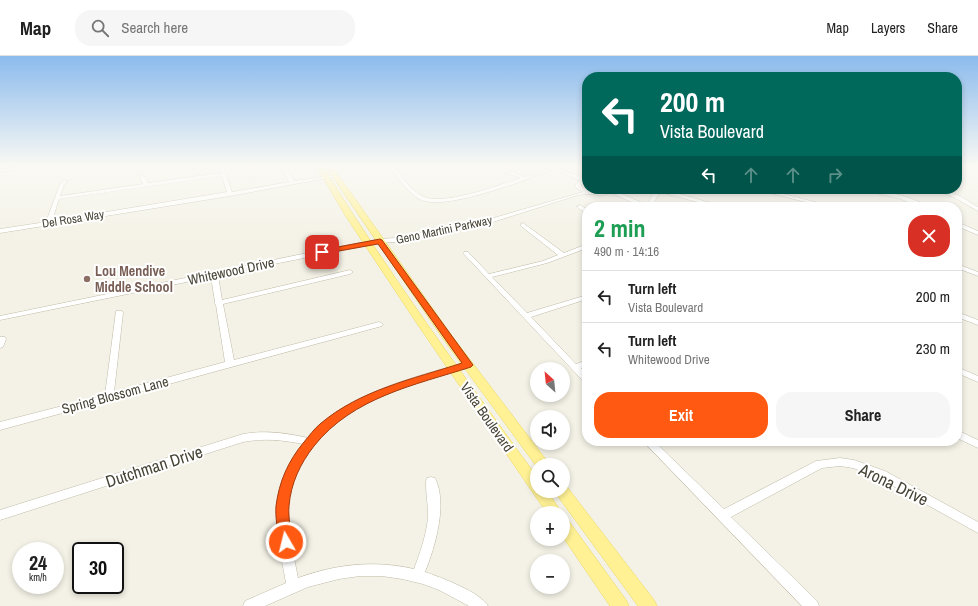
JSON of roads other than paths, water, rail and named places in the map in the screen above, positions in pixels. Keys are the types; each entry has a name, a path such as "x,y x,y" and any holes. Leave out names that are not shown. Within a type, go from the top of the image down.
{"main road":[{"name":"Vista Boulevard","path":"337,191 342,204 368,243 530,478"},
{"name":"Vista Boulevard","path":"341,191 380,241 468,365 538,458"},
{"path":"567,498 648,606"},
{"path":"570,535 620,606"}],"street":[{"path":"48,223 60,191"},
{"path":"57,198 107,191"},
{"name":"Del Rosa Way","path":"0,231 249,191"},
{"path":"412,191 424,200 433,201 457,198 482,191"},
{"name":"Geno Martini Parkway","path":"380,241 398,235 493,215 575,191"},
{"name":"Geno Martini Parkway","path":"380,241 394,240 491,221 582,193"},
{"path":"621,194 638,202"},
{"path":"674,194 703,202"},
{"path":"779,194 811,202"},
{"path":"885,194 904,198 913,202"},
{"path":"949,194 978,209"},
{"path":"523,225 563,255"},
{"path":"962,226 978,233"},
{"name":"Whitewood Drive","path":"0,318 380,241"},
{"path":"487,276 545,262 582,248"},
{"path":"466,253 469,258 582,375"},
{"path":"962,268 978,274"},
{"path":"218,303 350,272"},
{"path":"214,274 230,364"},
{"path":"525,316 582,299"},
{"path":"109,396 119,313"},
{"path":"962,316 978,323"},
{"name":"Spring Blossom Lane","path":"0,426 379,324"},
{"path":"293,586 283,528 282,508 285,490 291,473 299,456 309,442 322,428 336,417 362,401 390,389 468,365"},
{"path":"575,367 582,365"},
{"path":"962,372 978,378"},
{"name":"Dutchman Drive","path":"0,515 243,438 272,434 309,442"},
{"path":"962,436 978,444"},
{"path":"653,446 812,606"},
{"name":"Arona Drive","path":"722,516 820,464 840,462 867,468 880,474 978,528"},
{"path":"418,575 432,533 435,514 431,481"},
{"path":"250,606 293,586 336,574 363,570 395,571 418,575 441,582 481,606"}],"place":[{"name":"Lou Mendive Middle School","path":"87,279"}]}
